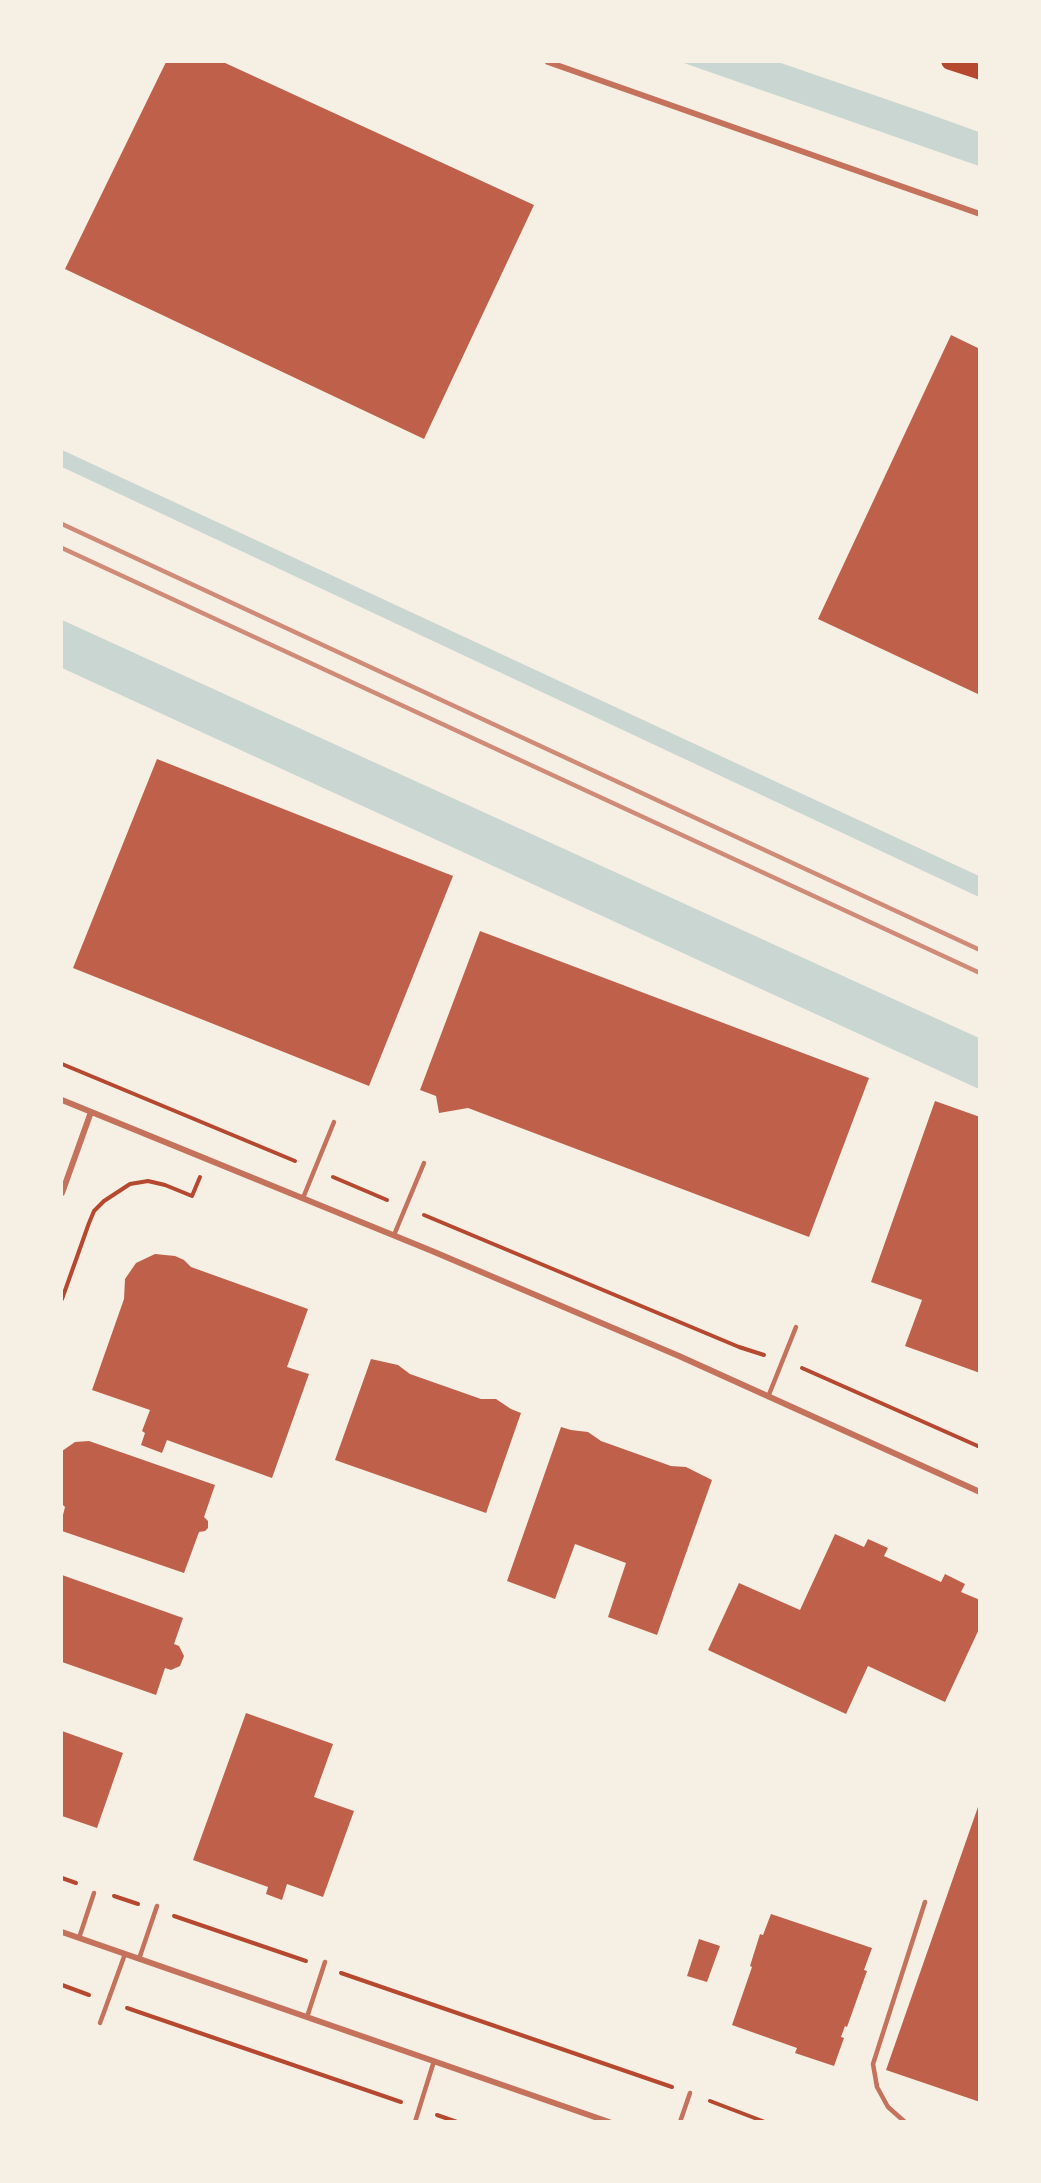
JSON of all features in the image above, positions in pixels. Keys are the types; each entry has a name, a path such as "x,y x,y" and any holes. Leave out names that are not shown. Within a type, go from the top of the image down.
{"main road":[{"path":"949,62 980,72"}],"street":[{"path":"548,62 980,214"},
{"path":"62,1100 394,1235 679,1356 980,1492"},
{"path":"62,1193 91,1112"},
{"path":"62,1932 609,2121"}],"lane":[{"path":"303,1198 334,1122"},
{"path":"394,1235 424,1163"},
{"path":"768,1396 796,1328"},
{"path":"79,1938 94,1893"},
{"path":"905,2121 888,2107 877,2086 873,2064 925,1902"},
{"path":"139,1959 156,1908"},
{"path":"100,2023 125,1954"},
{"path":"307,2017 324,1965"},
{"path":"415,2121 434,2061"},
{"path":"680,2121 690,2093"}],"path":[{"path":"62,1064 739,1347 814,1371 980,1447"},
{"path":"62,1299 94,1211 104,1201 130,1184 147,1181 165,1185 192,1196 219,1129"},
{"path":"62,1878 84,1886"},
{"path":"105,1893 324,1965 765,2121"},
{"path":"62,1985 457,2121"}],"shaded area":[{"path":"681,62 778,62 926,113 979,132 979,166"},
{"path":"62,450 979,876 979,897 62,467"},
{"path":"62,620 979,1038 979,1089 62,668"}],"building":[{"path":"166,62 223,62 534,205 424,439 65,269"},
{"path":"951,335 980,349 980,695 818,619"},
{"path":"157,759 453,876 369,1086 73,968"},
{"path":"480,931 869,1078 809,1237 468,1108 439,1113 436,1096 420,1090"},
{"path":"935,1101 980,1117 980,1373 905,1346 922,1300 871,1282"},
{"path":"155,1254 175,1256 184,1260 191,1267 308,1309 287,1367 309,1374 272,1478 167,1440 162,1453 141,1445 145,1433 142,1431 150,1410 92,1390 124,1299 125,1279 136,1263"},
{"path":"371,1359 398,1365 410,1374 481,1399 496,1399 521,1413 486,1513 335,1460"},
{"path":"561,1427 588,1432 601,1441 671,1466 686,1467 712,1480 657,1635 608,1617 626,1563 575,1544 555,1599 507,1581"},
{"path":"89,1441 215,1485 204,1517 208,1521 208,1528 199,1532 184,1573 62,1531 65,1507 62,1504 62,1451 75,1442"},
{"path":"835,1534 864,1547 868,1539 888,1548 884,1556 941,1582 945,1574 965,1584 961,1592 980,1600 980,1627 945,1702 868,1666 846,1714 708,1650 739,1583 800,1610"},
{"path":"62,1575 183,1618 174,1644 179,1646 184,1656 180,1666 171,1670 165,1668 156,1695 62,1662"},
{"path":"246,1713 333,1744 314,1797 354,1811 323,1897 287,1884 282,1900 266,1894 268,1887 193,1860"},
{"path":"62,1731 123,1753 97,1828 62,1816"},
{"path":"980,1804 980,2102 886,2070"},
{"path":"771,1914 872,1948 864,1970 867,1971 847,2027 845,2026 841,2037 844,2038 834,2066 795,2053 797,2048 732,2025 752,1967 750,1966 760,1934 763,1935"},
{"path":"699,1939 720,1946 707,1982 687,1976"}],"railway":[{"path":"62,524 980,950"},
{"path":"62,548 980,973"}]}
